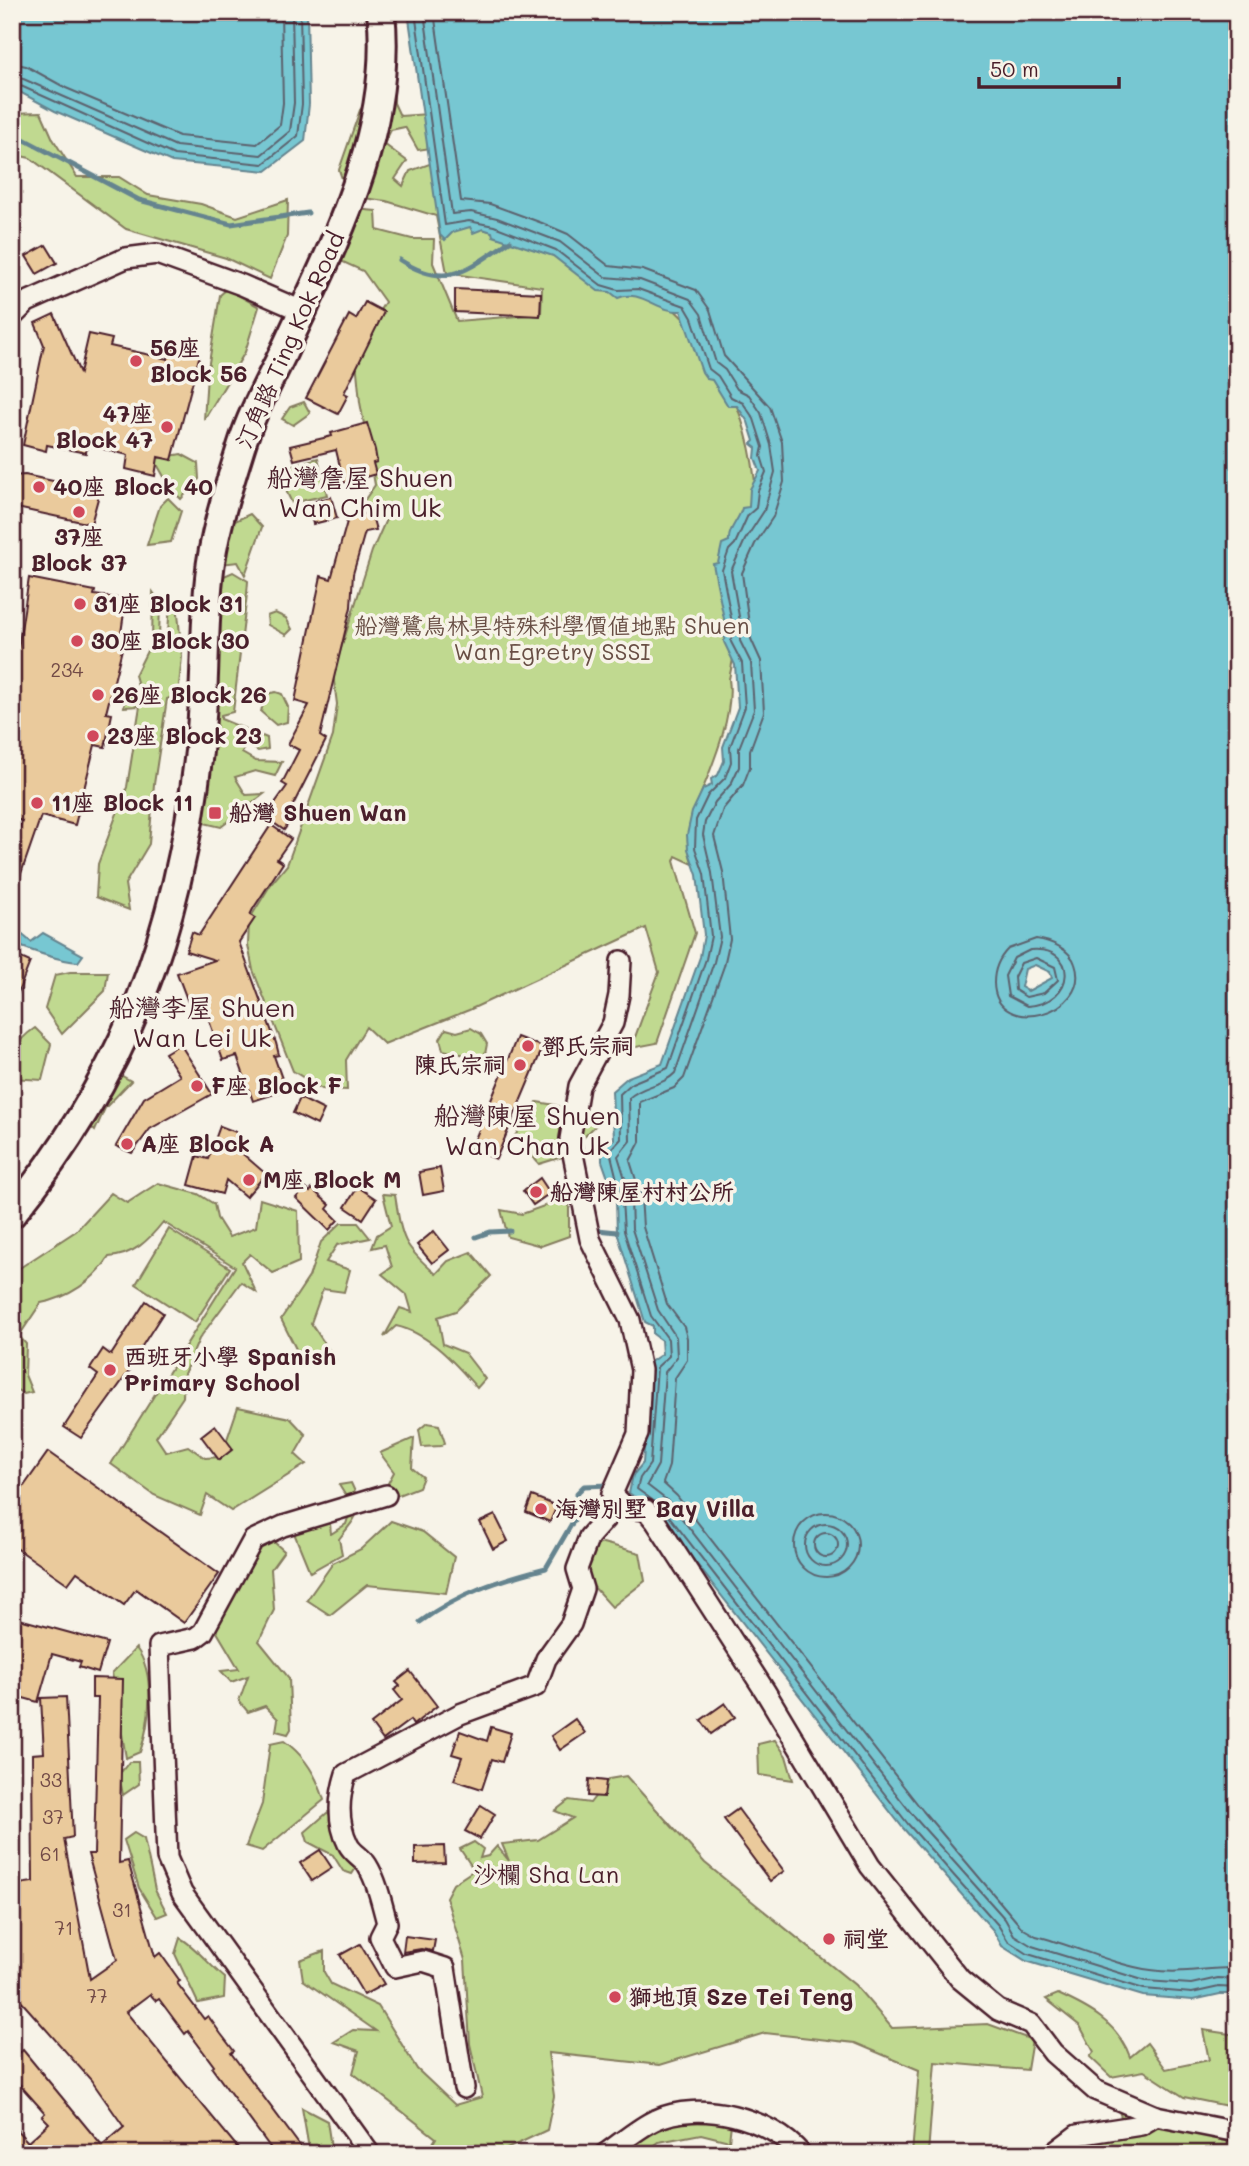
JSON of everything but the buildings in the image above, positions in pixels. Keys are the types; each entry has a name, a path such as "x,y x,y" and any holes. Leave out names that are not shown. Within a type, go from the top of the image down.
{"main road":[{"name":"汀角路 Ting Kok Road","path":"12,1213 69,1138 101,1086 153,972 175,887 199,752 209,577 216,537 242,443 358,186 377,106 381,12"}],"street":[{"path":"12,317 27,302 126,258 157,254 242,285 302,311"},
{"path":"464,2088 445,1968 423,1961 394,1968 380,1937 387,1923 367,1864 348,1846 341,1820 340,1792 346,1774 460,1714 536,1686 546,1659 571,1624 583,1589 577,1569 589,1537 617,1489 638,1434 641,1370 630,1320 590,1239 570,1139 579,1086 612,1023 620,995 621,961"},
{"path":"617,1489 626,1508 646,1510 656,1522 772,1702 870,1866 960,1979 998,2010 1031,2024 1052,2053 1095,2090 1156,2116 1237,2132"},
{"path":"370,2154 182,1893 167,1858 159,1646 194,1638 203,1632 253,1540 283,1526 386,1495"},
{"path":"605,2154 655,2120 680,2113 730,2116 760,2124 791,2141 801,2154"},
{"path":"1052,2154 1077,2134 1141,2125 1156,2116"}],"green space":[{"name":"船灣鷺鳥林具特殊科學價值地點 Shuen Wan Egretry SSSI","path":"393,71 394,103 400,116 428,114 437,147 418,150 405,127 391,130 384,144 407,161 395,179 403,186 410,171 432,163 438,217 538,245 611,271 662,299 685,320 705,345 735,402 746,433 756,510 729,679 726,721 689,827 688,844 693,864 676,856 674,861 695,933 657,1043 631,1048 659,972 646,928 469,1010 384,1044 366,1027 346,1060 347,1090 322,1089 293,1071 253,970 248,945 249,920 271,884 287,865 333,736 337,704 333,674 372,551 392,506 361,505 375,485 360,402 355,350 385,302 363,271 332,257 343,208 376,211 377,230 412,239 434,239 433,263 457,321 541,314 542,287 447,273 436,216 386,201 348,196 339,170 360,110"},
{"path":"41,112 53,139 77,177 119,177 148,195 201,204 237,217 288,200 287,236 270,279 226,258 126,229 30,158 12,154 12,113"},
{"path":"227,289 259,307 245,352 204,420 207,375 220,295"},
{"path":"304,402 310,413 293,425 282,419 290,407"},
{"path":"181,454 198,463 199,479 181,499 171,489 154,459"},
{"path":"318,458 327,495 292,503 276,470"},
{"path":"168,498 181,511 171,542 147,545 160,506"},
{"path":"250,514 262,527 245,575 238,562 211,565 224,526"},
{"path":"233,572 248,581 247,594 233,712 221,715 221,719 267,738 268,749 258,751 245,743 242,753 256,761 282,762 275,776 255,771 235,777 246,795 264,794 221,827 204,823 202,787 215,580"},
{"path":"153,592 160,602 159,640 167,647 170,603 177,602 182,657 178,695 167,699 154,784 149,844 125,884 129,910 96,897 98,864 127,787 140,706 124,707 127,691 139,689 135,675 152,641"},
{"path":"275,613 286,618 292,629 286,635 268,625 267,616"},
{"path":"265,694 282,694 288,707 287,722 276,725 261,712"},
{"path":"70,972 108,972 105,991 62,1034 45,1009 55,975"},
{"path":"35,1028 51,1044 42,1080 12,1078 18,1043"},
{"path":"471,1028 481,1034 487,1044 484,1059 443,1050 440,1039 446,1029 457,1032"},
{"path":"117,1073 131,1081 105,1108 95,1131 79,1115"},
{"path":"537,1102 555,1105 597,1124 565,1156 539,1164 515,1136"},
{"path":"158,1183 198,1194 214,1204 217,1218 229,1237 256,1227 260,1199 298,1211 299,1262 273,1273 250,1254 242,1262 256,1292 241,1282 199,1339 184,1374 183,1397 156,1437 166,1452 188,1446 205,1458 221,1457 238,1407 290,1418 306,1435 295,1454 306,1464 231,1511 207,1495 200,1515 154,1495 111,1464 235,1267 163,1222 140,1246 109,1257 96,1274 80,1287 41,1303 19,1336 26,1344 25,1375 32,1392 24,1394 12,1387 12,1273 76,1231 111,1193 127,1203"},
{"path":"383,1194 395,1195 405,1240 416,1256 436,1274 448,1261 471,1252 491,1276 456,1311 438,1317 443,1344 465,1353 485,1379 477,1388 441,1351 420,1335 396,1326 384,1337 400,1308 412,1312 407,1295 382,1274 392,1267 385,1245 372,1248 377,1235 391,1226"},
{"path":"569,1197 569,1236 541,1246 508,1237 501,1210 522,1214"},
{"path":"341,1223 358,1223 370,1238 337,1245 326,1262 350,1270 344,1292 323,1289 311,1323 335,1359 297,1351 281,1319 309,1277 321,1242"},
{"path":"169,1229 230,1268 195,1322 136,1284"},
{"path":"427,1423 439,1425 445,1443 441,1446 422,1447 419,1430"},
{"path":"414,1438 412,1468 423,1477 419,1487 393,1497 387,1485 394,1472 380,1453"},
{"path":"351,1483 358,1507 354,1519 339,1539 342,1554 310,1572 294,1533 329,1513 331,1534 346,1524 352,1506 339,1485"},
{"path":"391,1521 423,1532 454,1557 446,1593 367,1585 330,1615 307,1600 333,1563 361,1549"},
{"path":"274,1542 284,1551 271,1569 274,1610 259,1641 289,1678 291,1729 288,1734 276,1731 278,1719 265,1706 248,1712 239,1701 248,1676 231,1682 221,1671 239,1669 208,1617 250,1545"},
{"path":"603,1543 640,1553 645,1581 612,1607 591,1584 575,1553"},
{"path":"136,1648 142,1658 149,1685 148,1713 140,1752 126,1758 112,1673"},
{"path":"775,1740 786,1756 793,1780 759,1775 758,1744"},
{"path":"284,1741 309,1767 324,1800 262,1851 246,1846 262,1804 270,1744"},
{"path":"129,1762 138,1762 139,1784 123,1795 119,1775"},
{"path":"626,1776 705,1863 855,1985 892,2028 988,2024 1032,2040 1027,2070 935,2062 928,2154 912,2154 919,2070 855,2043 765,2033 660,2065 548,2053 554,2096 547,2130 496,2154 426,2154 436,2138 353,2073 359,2051 334,2042 353,2030 376,2031 303,1980 300,1960 324,1951 324,1972 331,1984 378,2006 417,2069 455,2105 482,2097 470,2044 465,1960 446,1897 453,1884 474,1870 460,1849 474,1842 483,1849 480,1858 488,1856 497,1846 509,1861 502,1844 538,1840 573,1818 555,1811 569,1800 590,1803 609,1779"},
{"path":"328,1812 358,1865 352,1874 343,1871 333,1855 308,1842 305,1832"},
{"path":"134,1833 144,1839 155,1890 167,1913 157,1917 139,1888 124,1840"},
{"path":"180,1938 225,1978 224,1998 198,2003 175,1954"},
{"path":"1058,1994 1101,2018 1118,2035 1130,2057 1147,2043 1166,2069 1209,2060 1203,2030 1237,2035 1237,2108 1184,2097 1144,2071 1111,2077 1090,2057 1094,2052 1080,2026 1046,1999"},
{"path":"1116,2104 1237,2127 1237,2154 1146,2154 1092,2145 1127,2132"},
{"path":"302,2108 327,2121 331,2147 346,2154 317,2154 308,2143"},
{"path":"673,2110 731,2124 729,2141 701,2134 659,2142 643,2154 618,2154"}],"water":[{"path":"12,12 307,12 309,104 305,141 266,171 172,162 55,111 12,88"},
{"path":"408,12 1237,12 1237,1994 1220,1994 1193,2000 1143,1996 1026,1961 1002,1946 993,1930 903,1828 656,1512 629,1493 633,1475 643,1463 650,1362 662,1354 661,1340 653,1334 653,1326 645,1322 617,1232 616,1201 602,1161 602,1145 614,1139 612,1091 628,1077 662,1064 700,957 704,935 697,875 688,849 687,835 692,812 703,789 712,785 711,779 718,775 724,761 723,747 738,707 735,665 724,642 725,624 713,564 718,563 722,544 729,541 730,532 742,508 749,507 750,489 760,471 755,458 756,448 751,444 754,441 748,422 737,406 728,406 712,380 707,379 702,372 681,311 673,311 634,296 618,298 610,292 598,291 553,256 493,236 492,232 483,229 473,233 470,227 453,232 445,240 440,235","holes":["1035,965 1050,972 1052,978 1028,991 1021,987 1025,969"]},
{"path":"12,926 31,942 43,933 83,955 78,962 70,961 12,943"}],"waterway":[{"path":"12,133 139,200 231,224 308,213"},
{"path":"400,260 432,274 457,273 510,241"},
{"path":"598,1230 617,1232"},
{"path":"476,1237 490,1232 510,1231"},
{"path":"420,1622 450,1603 480,1589 546,1568 578,1513 577,1493 584,1486 610,1485"}],"place":[{"name":"56座 Block 56","path":"136,361"},
{"name":"47座 Block 47","path":"167,427"},
{"name":"40座 Block 40","path":"39,487"},
{"name":"37座 Block 37","path":"79,512"},
{"name":"31座 Block 31","path":"80,604"},
{"name":"30座 Block 30","path":"77,641"},
{"name":"26座 Block 26","path":"98,695"},
{"name":"23座 Block 23","path":"93,736"},
{"name":"11座 Block 11","path":"37,803"},
{"name":"船灣 Shuen Wan","path":"215,813"},
{"name":"鄧氏宗祠","path":"528,1046"},
{"name":"陳氏宗祠","path":"520,1065"},
{"name":"F座 Block F","path":"197,1086"},
{"name":"A座 Block A","path":"127,1144"},
{"name":"M座 Block M","path":"249,1180"},
{"name":"船灣陳屋村村公所","path":"536,1192"},
{"name":"西班牙小學 Spanish Primary School","path":"110,1370"},
{"name":"海灣別墅 Bay Villa","path":"541,1509"},
{"name":"祠堂","path":"829,1939"},
{"name":"獅地頂 Sze Tei Teng","path":"615,1997"}],"district":[{"name":"船灣詹屋 Shuen Wan Chim Uk","path":"360,493"},
{"name":"船灣李屋 Shuen Wan Lei Uk","path":"202,1023"},
{"name":"船灣陳屋 Shuen Wan Chan Uk","path":"527,1131"},
{"name":"沙欄 Sha Lan","path":"546,1875"}]}
